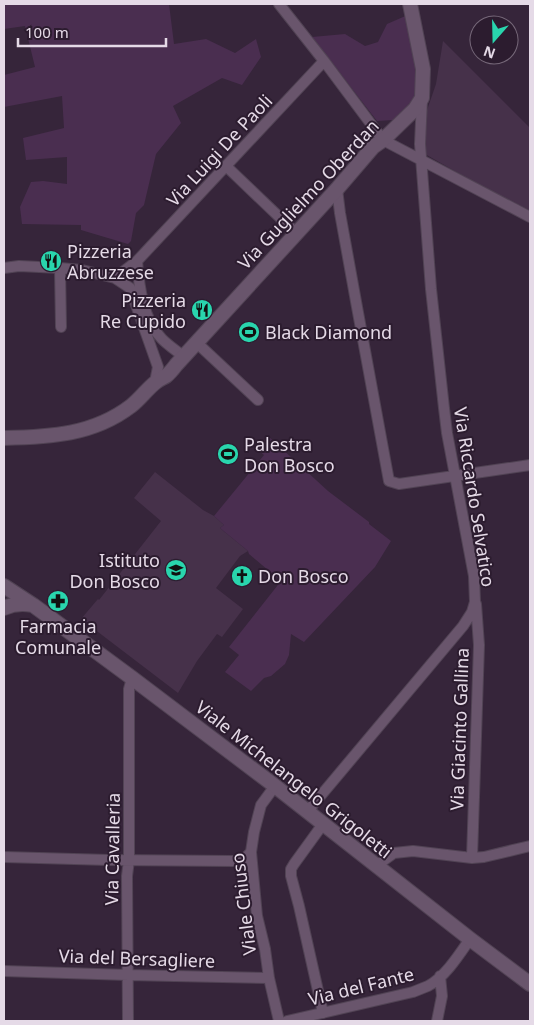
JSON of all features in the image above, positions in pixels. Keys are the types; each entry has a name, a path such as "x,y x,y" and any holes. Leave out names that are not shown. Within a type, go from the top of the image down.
{"main road":[{"path":"410,4 423,69 422,98"},
{"name":"Via Guglielmo Oberdan","path":"4,438 64,434 90,428 131,406 156,382 167,375 337,189 373,146 383,140 415,109 422,98"},
{"name":"Viale Michelangelo Grigoletti","path":"4,586 132,678 275,786 530,984"},
{"path":"4,608 14,604 33,605"}],"street":[{"path":"279,4 383,140 530,217"},
{"name":"Via Luigi De Paoli","path":"115,278 137,261 324,61"},
{"name":"Via Riccardo Selvatico","path":"307,812 463,626 476,602 474,576 447,433 431,289 420,132 422,98"},
{"path":"226,166 296,233"},
{"path":"337,189 356,307 389,481 399,484 530,465"},
{"path":"137,261 139,287 149,319 161,338 184,357"},
{"path":"4,268 19,266 82,270 115,278 130,288 158,367 156,382"},
{"path":"60,268 61,327"},
{"path":"197,343 258,400"},
{"name":"Via Giacinto Gallina","path":"472,858 479,645 476,602"},
{"name":"Via Cavalleria","path":"128,1021 129,689 132,678"},
{"name":"Viale Chiuso","path":"275,786 261,805 251,852 257,916 279,1021"},
{"path":"322,824 294,864 291,876 323,1013"},
{"path":"376,866 394,853 413,851 472,858 530,846"},
{"path":"4,857 234,861 244,859 251,852"},
{"name":"Via del Fante","path":"287,1021 413,992 428,986 458,957 470,939"},
{"name":"Via del Bersagliere","path":"4,971 269,978"},
{"name":"Via del Fante","path":"437,1021 442,996 440,976"}],"shaded area":[{"path":"4,4 169,4 174,44 206,39 235,53 256,39 261,57 242,85 222,78 173,106 181,123 156,154 144,205 136,213 131,241 128,244 81,230 81,225 22,224 20,207 31,182 43,181 67,184 67,157 26,160 23,138 64,128 62,96 4,107 4,75 35,67 25,26 4,29"},
{"path":"410,14 420,69 417,96 405,113 393,120 377,121 312,37 345,34 365,46 378,42 387,24"},
{"path":"443,41 530,128 530,211 425,154 425,116 436,84"},
{"path":"268,436 328,491 391,541 375,567 304,642 291,634 289,655 285,664 271,676 264,678 251,691 225,672 239,655 229,647 281,581 220,528 224,525 214,516 264,455 257,449"},
{"name":"Istituto Don Bosco","path":"155,472 203,510 214,516 224,525 220,528 248,551 240,556 216,588 243,609 222,637 217,634 197,661 178,693 81,619 99,600 161,521 134,498"}],"place":[{"name":"Pizzeria Abruzzese","path":"51,261"},
{"name":"Pizzeria Re Cupido","path":"202,310"},
{"name":"Black Diamond","path":"249,332"},
{"name":"Palestra Don Bosco","path":"228,454"},
{"name":"Istituto Don Bosco","path":"176,570"},
{"name":"Don Bosco","path":"242,576"},
{"name":"Farmacia Comunale","path":"58,601"}]}
